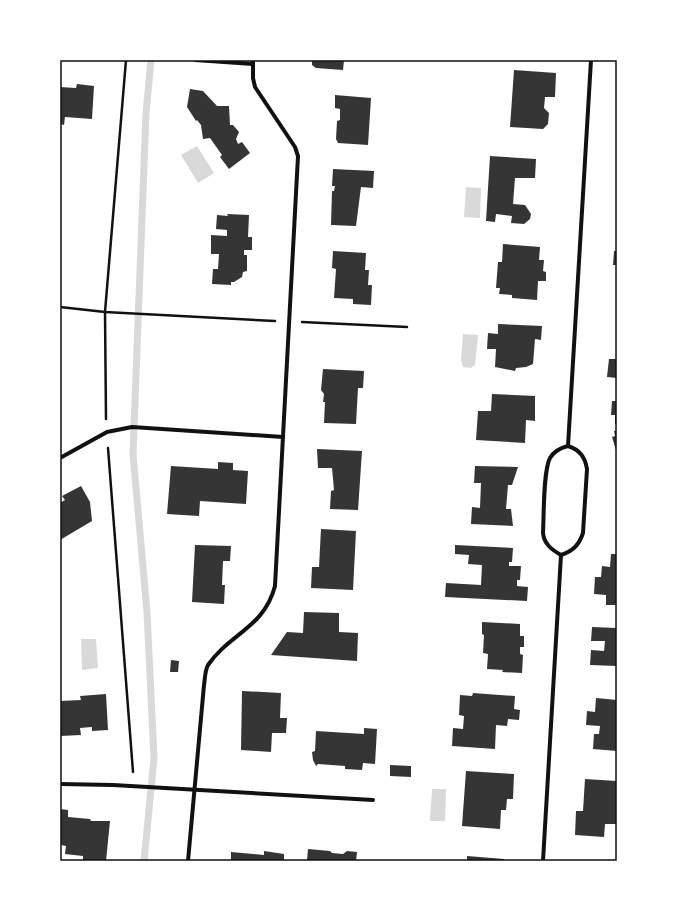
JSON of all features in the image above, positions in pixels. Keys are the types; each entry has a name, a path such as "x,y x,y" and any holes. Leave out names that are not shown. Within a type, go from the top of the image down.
{"street":[{"path":"188,861 207,666 219,653 262,616 271,600 275,586 298,156 295,147 256,87 253,78 253,62 194,60"},
{"path":"568,446 591,60"},
{"path":"60,458 106,432 123,428 146,428 283,437"},
{"path":"568,446 575,448 581,453 585,460 587,469 583,533 580,541 570,552 561,555 548,546 544,540 543,533 547,467 554,452 560,448 568,446"},
{"path":"543,861 561,555"},
{"path":"60,784 139,786 373,800"}],"path":[{"path":"60,307 151,315"}],"shaded area":[{"path":"197,146 214,173 198,183 181,155"},
{"path":"466,187 481,188 480,218 464,217"},
{"path":"463,334 478,335 475,365 471,368 463,367 461,360"},
{"path":"81,639 96,639 98,668 82,670"},
{"path":"432,789 446,789 445,821 430,821"}],"building":[{"path":"312,60 344,60 343,70 316,68 312,65"},
{"path":"514,70 556,73 555,97 545,97 544,108 549,113 548,124 543,129 510,127"},
{"path":"77,84 94,86 92,119 65,117 64,125 60,124 60,87 76,88"},
{"path":"190,89 203,91 217,106 229,106 230,125 233,125 239,132 236,139 238,144 242,142 250,153 229,169 220,157 222,155 210,138 203,139 201,125 197,120 196,121 187,107"},
{"path":"335,95 371,98 368,145 338,143 336,139 337,121 340,120 340,109 335,108"},
{"path":"490,156 536,159 535,178 515,178 513,204 525,205 531,214 530,219 524,224 511,223 512,216 496,214 495,222 486,221"},
{"path":"333,169 374,171 373,188 361,187 356,226 331,225 332,191 334,191 335,186 332,186"},
{"path":"227,214 249,215 248,237 252,237 252,250 244,250 244,255 247,255 247,271 243,272 242,277 234,282 231,282 231,285 212,284 213,269 218,269 219,254 211,254 211,235 227,236 227,230 216,229 217,215 228,216"},
{"path":"503,244 540,247 539,260 544,260 543,271 546,272 546,281 538,281 537,300 512,298 512,295 499,294 500,288 496,288 498,262 502,262"},
{"path":"333,251 366,253 365,270 369,270 368,285 372,285 371,305 353,304 353,299 334,298 336,269 332,268"},
{"path":"614,251 617,251 617,265 613,265"},
{"path":"498,324 542,326 541,340 535,339 533,364 526,367 516,368 515,371 495,367 496,349 487,349 488,333 498,334"},
{"path":"609,359 617,359 617,378 607,377"},
{"path":"323,369 364,371 363,388 358,388 356,424 324,423 325,402 323,402 324,394 321,390"},
{"path":"492,394 535,396 535,421 526,420 525,443 476,440 478,411 491,411"},
{"path":"612,401 617,401 617,424 615,424 615,415 611,415"},
{"path":"614,431 617,431 616,450 612,437 615,436"},
{"path":"317,449 362,451 358,510 330,509 331,491 334,490 332,468 318,468"},
{"path":"218,462 233,463 233,470 248,471 246,504 200,501 199,516 167,514 171,466 218,469"},
{"path":"475,466 518,467 512,485 508,485 506,509 511,509 513,526 471,524 472,507 480,508 481,483 474,483"},
{"path":"81,486 90,502 92,521 60,540 60,503 65,500 62,496"},
{"path":"321,529 356,531 353,590 311,588 312,567 319,567"},
{"path":"195,545 231,546 230,561 223,561 222,585 225,585 224,604 192,602"},
{"path":"455,545 513,548 512,562 509,562 509,566 521,566 520,580 517,580 517,586 528,587 527,601 445,597 446,583 481,585 482,565 468,564 469,555 455,554"},
{"path":"611,554 617,554 617,605 606,605 606,595 594,594 595,577 601,577 602,566 610,567"},
{"path":"304,612 339,613 339,632 358,633 357,661 271,655 287,632 303,633"},
{"path":"482,622 520,624 520,636 524,636 524,647 520,647 520,654 523,655 522,673 502,672 503,670 487,669 488,654 483,653 484,635 482,634"},
{"path":"592,627 617,628 617,666 590,665 591,650 604,651 605,641 591,641"},
{"path":"171,660 179,661 178,672 170,672"},
{"path":"242,691 281,693 280,718 287,718 286,733 272,733 271,752 241,750"},
{"path":"473,693 515,696 514,709 520,710 519,720 508,719 507,726 496,725 495,749 452,746 453,728 463,729 464,716 459,715 460,695 472,696"},
{"path":"106,694 108,730 92,731 92,727 80,728 81,735 60,736 60,701 81,700 80,696"},
{"path":"596,698 617,700 617,751 593,749 594,734 599,734 600,726 586,725 587,711 595,712"},
{"path":"364,728 377,729 375,764 363,763 362,770 345,769 345,766 318,764 316,766 313,760 312,752 315,751 316,731 364,734"},
{"path":"390,765 411,766 411,777 390,776"},
{"path":"466,771 514,774 513,799 507,799 506,810 501,810 500,829 462,826"},
{"path":"585,779 617,781 617,824 605,824 604,837 575,835 576,811 583,811"},
{"path":"60,809 68,810 68,817 90,819 91,821 110,821 106,861 83,860 83,856 65,854 66,846 61,845 60,842"},
{"path":"308,849 343,854 347,851 357,852 356,861 307,861"},
{"path":"264,851 284,854 284,861 231,861 231,852 264,855"},
{"path":"467,856 504,859 504,861 467,861"}],"waterway":[{"path":"144,861 154,758 147,612 133,454 146,113 151,60"}]}
